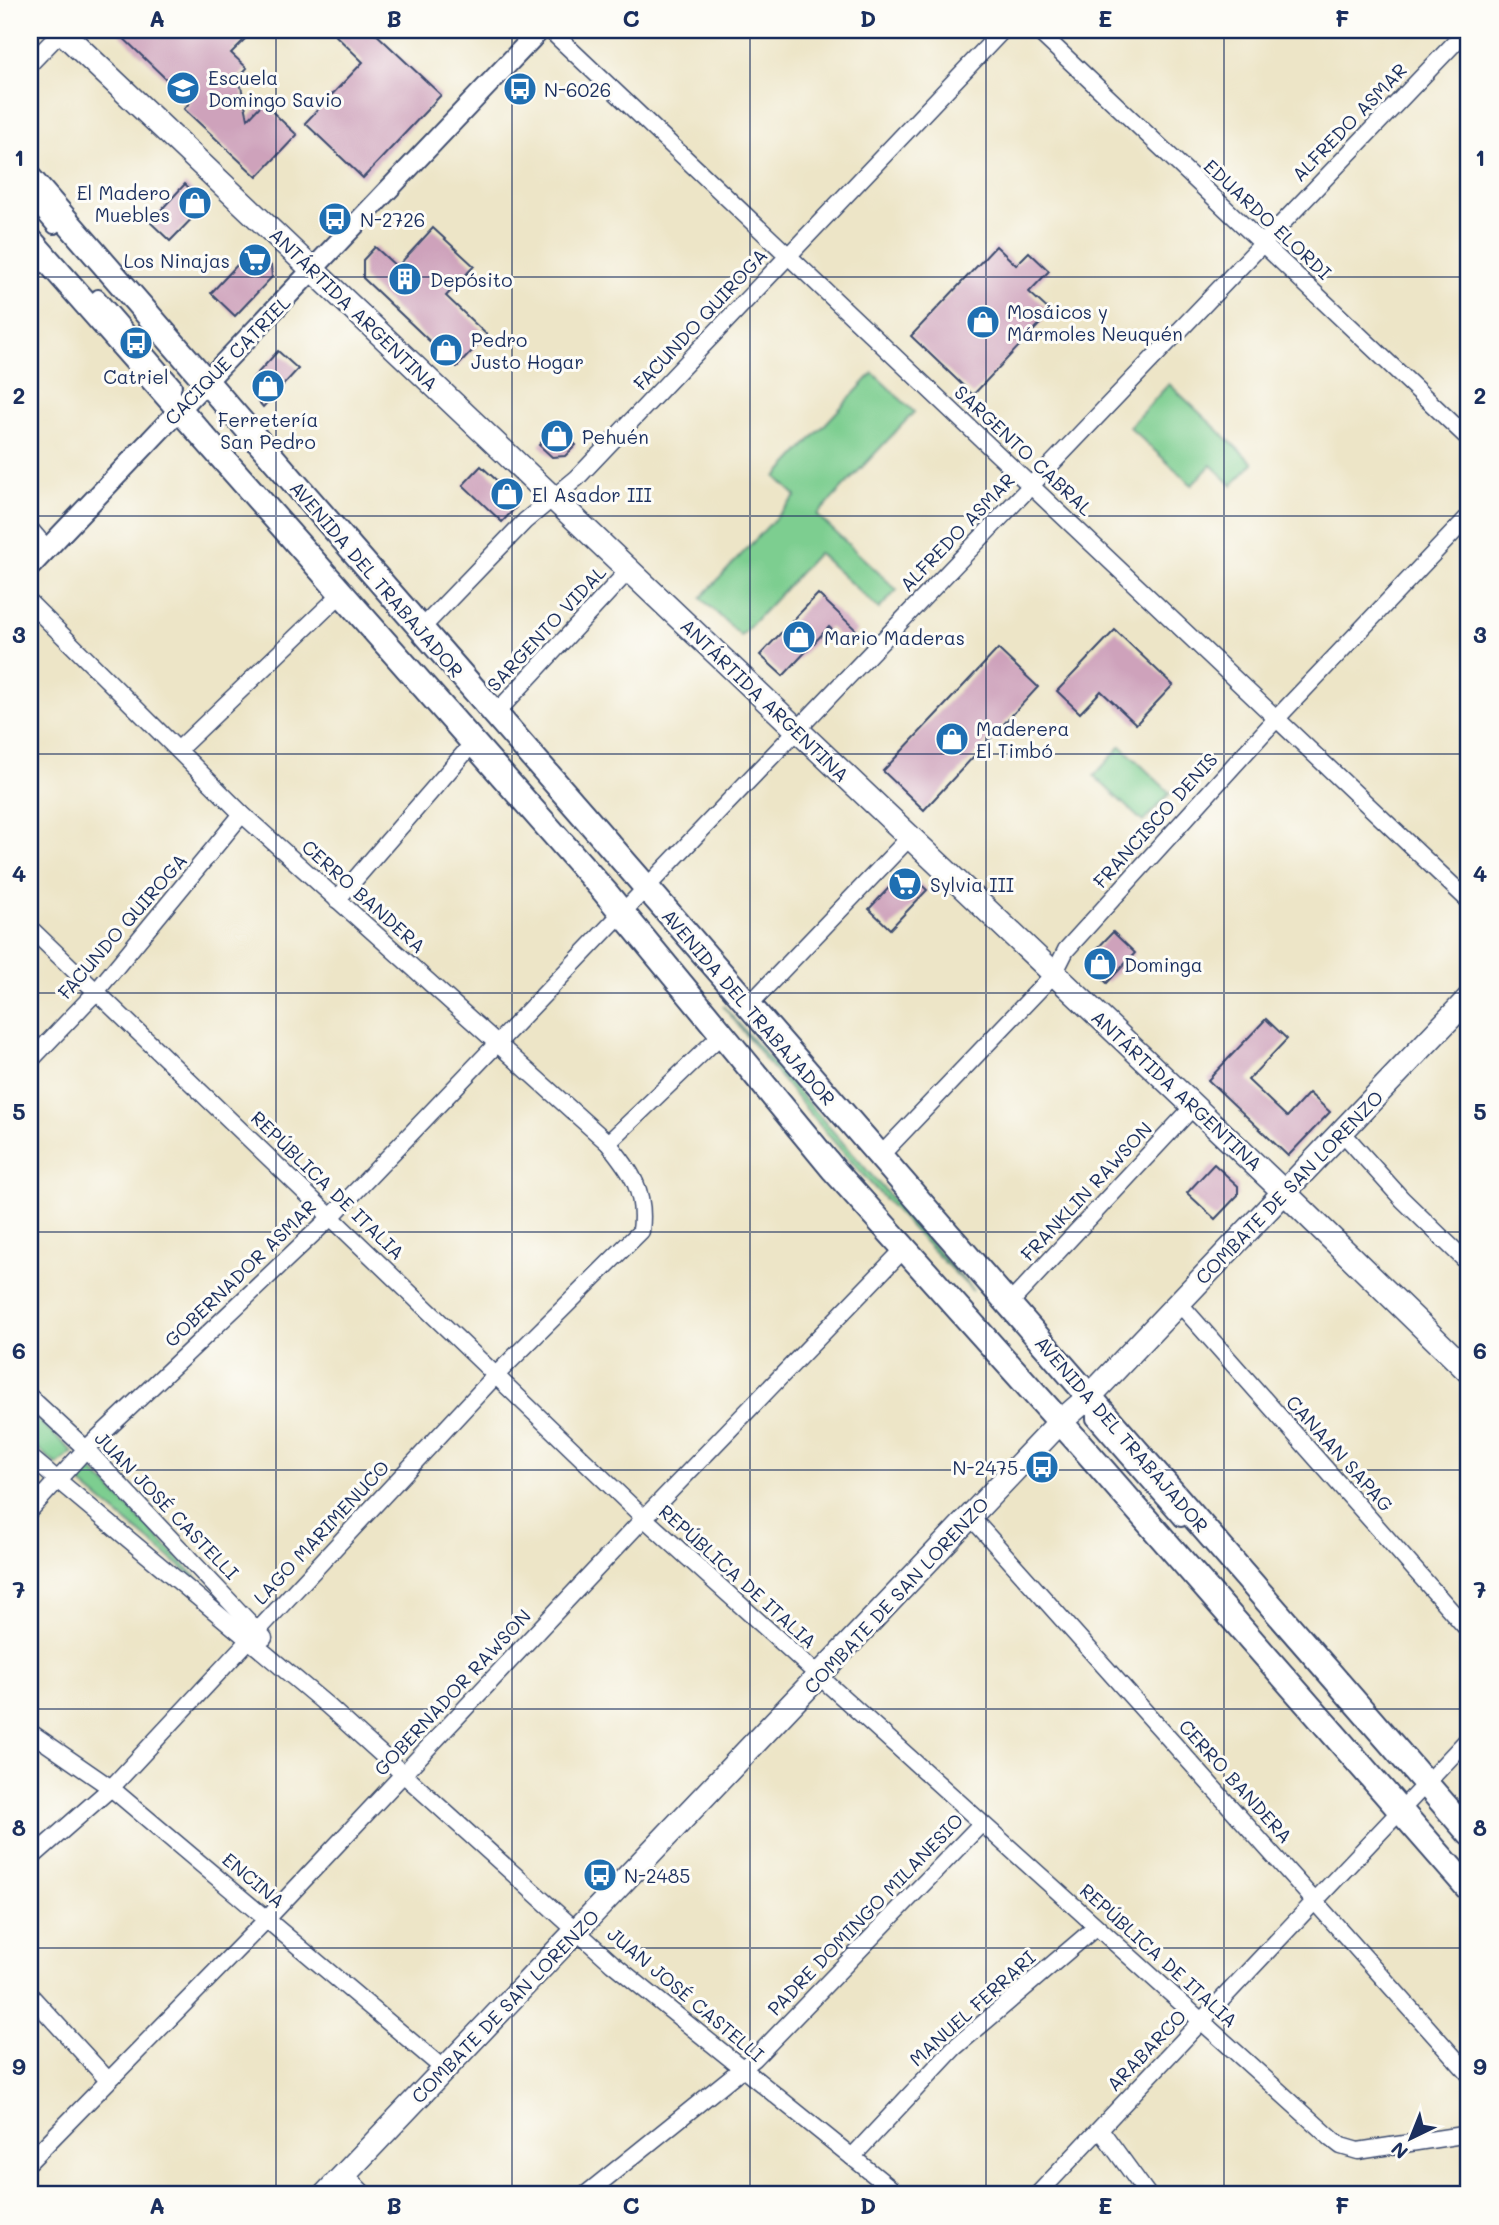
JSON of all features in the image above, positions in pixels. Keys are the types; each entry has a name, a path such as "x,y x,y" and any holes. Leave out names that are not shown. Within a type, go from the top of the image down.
{"main road":[{"name":"ANTÁRTIDA ARGENTINA","path":"61,30 1194,1106 1469,1372"},
{"name":"AVENIDA DEL TRABAJADOR","path":"30,179 1469,1833"},
{"name":"AVENIDA DEL TRABAJADOR","path":"30,240 622,911 834,1170 1060,1422 1469,1889"},
{"name":"COMBATE DE SAN LORENZO","path":"325,2195 1060,1422 1090,1396 1342,1132 1467,1006"}],"street":[{"path":"30,64 61,30"},
{"name":"CACIQUE CATRIEL","path":"30,567 540,30"},
{"name":"SARGENTO CABRAL","path":"550,30 1469,901"},
{"name":"FACUNDO QUIROGA","path":"421,629 525,521 554,500 1003,30"},
{"name":"EDUARDO ELORDI","path":"1037,30 1469,439"},
{"name":"ALFREDO ASMAR","path":"622,911 1467,30"},
{"path":"30,187 60,222 54,227 30,199"},
{"path":"98,296 175,385 174,390 169,390 92,302 98,296"},
{"name":"FRANCISCO DENIS","path":"879,1157 1054,974 1066,950 1277,718 1469,516"},
{"path":"30,529 47,549"},
{"name":"SARGENTO VIDAL","path":"495,714 629,570"},
{"path":"178,750 341,594"},
{"name":"CERRO BANDERA","path":"30,603 242,814 608,1143 628,1169 644,1205 641,1231"},
{"path":"337,900 473,743"},
{"name":"FACUNDO QUIROGA","path":"30,1060 95,993 242,814"},
{"path":"748,1006 910,836"},
{"name":"GOBERNADOR ASMAR","path":"30,1510 86,1449 332,1216 622,911"},
{"name":"REPÚBLICA DE ITALIA","path":"30,928 644,1518 1341,2146 1365,2150 1469,2134"},
{"path":"608,1143 722,1034"},
{"name":"FRANKLIN RAWSON","path":"1008,1305 1194,1106"},
{"path":"1342,1132 1402,1199 1469,1264"},
{"name":"LAGO MARIMENUCO","path":"30,1860 111,1788 495,1376 641,1231"},
{"name":"GOBERNADOR RAWSON","path":"30,2161 107,2078 267,1919 644,1518 904,1249"},
{"path":"956,1289 971,1304 1052,1397 1051,1402 1046,1402 951,1295 956,1289"},
{"name":"CANAAN SAPAG","path":"1179,1303 1469,1631"},
{"name":"JUAN JOSÉ CASTELLI","path":"30,1396 86,1449 253,1636"},
{"path":"1093,1414 1098,1414 1186,1515 1181,1520 1093,1419 1093,1414"},
{"name":"JUAN JOSÉ CASTELLI","path":"30,1457 253,1636 577,1930 899,2195"},
{"name":"CERRO BANDERA","path":"970,1516 1469,2074"},
{"name":"ENCINA","path":"30,1732 111,1788 445,2070"},
{"name":"ARABARCO","path":"1037,2195 1469,1738"},
{"name":"PADRE DOMINGO MILANESIO","path":"585,2195 743,2069 981,1824"},
{"name":"MANUEL FERRARI","path":"852,2157 954,2048 1096,1927"},
{"path":"30,1995 107,2078"},
{"path":"1100,2129 1148,2195"},
{"path":"345,2175 365,2195"}],"green space":[{"path":"873,373 914,412 817,515 897,590 879,609 818,553 741,636 701,598 796,496 776,477"},
{"path":"1169,384 1253,463 1232,485 1211,465 1192,485 1129,427"},
{"path":"1121,746 1170,793 1143,822 1094,776"},
{"path":"723,1006 973,1291 843,1153"},
{"path":"30,1413 73,1452 57,1465 30,1442"},
{"path":"89,1467 211,1592 75,1479"}],"building":[{"path":"115,30 254,30 231,53 247,68 239,77 248,119 263,103 297,135 257,177 184,109 190,102"},
{"path":"330,30 372,30 441,95 363,178 305,123 363,62"},
{"path":"185,184 206,204 170,241 150,222"},
{"path":"433,228 474,266 446,296 487,335 457,367 363,278 363,260 375,247 397,267"},
{"name":"Mosáicos y Mármoles Neuquén","path":"996,246 1016,265 1029,252 1049,271 1029,292 1051,312 973,395 911,336"},
{"path":"253,248 271,266 272,277 235,316 211,293"},
{"name":"Ferretería San Pedro","path":"278,351 298,369 263,407 252,394 254,377"},
{"name":"Pehuén","path":"556,427 576,445 565,456 552,457 539,445"},
{"path":"481,466 516,498 516,507 502,522 463,485"},
{"name":"Mario Maderas","path":"818,594 857,631 846,643 829,627 783,676 760,655"},
{"path":"1115,630 1173,685 1136,724 1101,691 1080,713 1057,691"},
{"name":"Maderera El Timbó","path":"998,649 1038,687 924,810 883,771"},
{"path":"899,877 913,877 927,890 890,929 869,909"},
{"path":"1113,932 1135,953 1107,983 1093,970 1093,953"},
{"path":"1266,1019 1287,1039 1248,1080 1287,1117 1309,1093 1330,1112 1288,1156 1208,1080"},
{"path":"1214,1164 1238,1186 1238,1195 1215,1219 1187,1193"}],"place":[{"name":"Escuela Domingo Savio","path":"183,88"},
{"name":"N-6026","path":"520,89"},
{"name":"El Madero Muebles","path":"195,203"},
{"name":"N-2726","path":"335,219"},
{"name":"Los Ninajas","path":"255,260"},
{"name":"Depósito","path":"405,279"},
{"name":"Mosáicos y Mármoles Neuquén","path":"983,322"},
{"name":"Catriel","path":"136,343"},
{"name":"Pedro Justo Hogar","path":"446,350"},
{"name":"Ferretería San Pedro","path":"268,386"},
{"name":"Pehuén","path":"557,436"},
{"name":"El Asador III","path":"507,494"},
{"name":"Mario Maderas","path":"799,637"},
{"name":"Maderera El Timbó","path":"952,739"},
{"name":"Sylvia III","path":"905,884"},
{"name":"Dominga","path":"1100,964"},
{"name":"N-2475","path":"1042,1467"},
{"name":"N-2485","path":"600,1875"}]}
